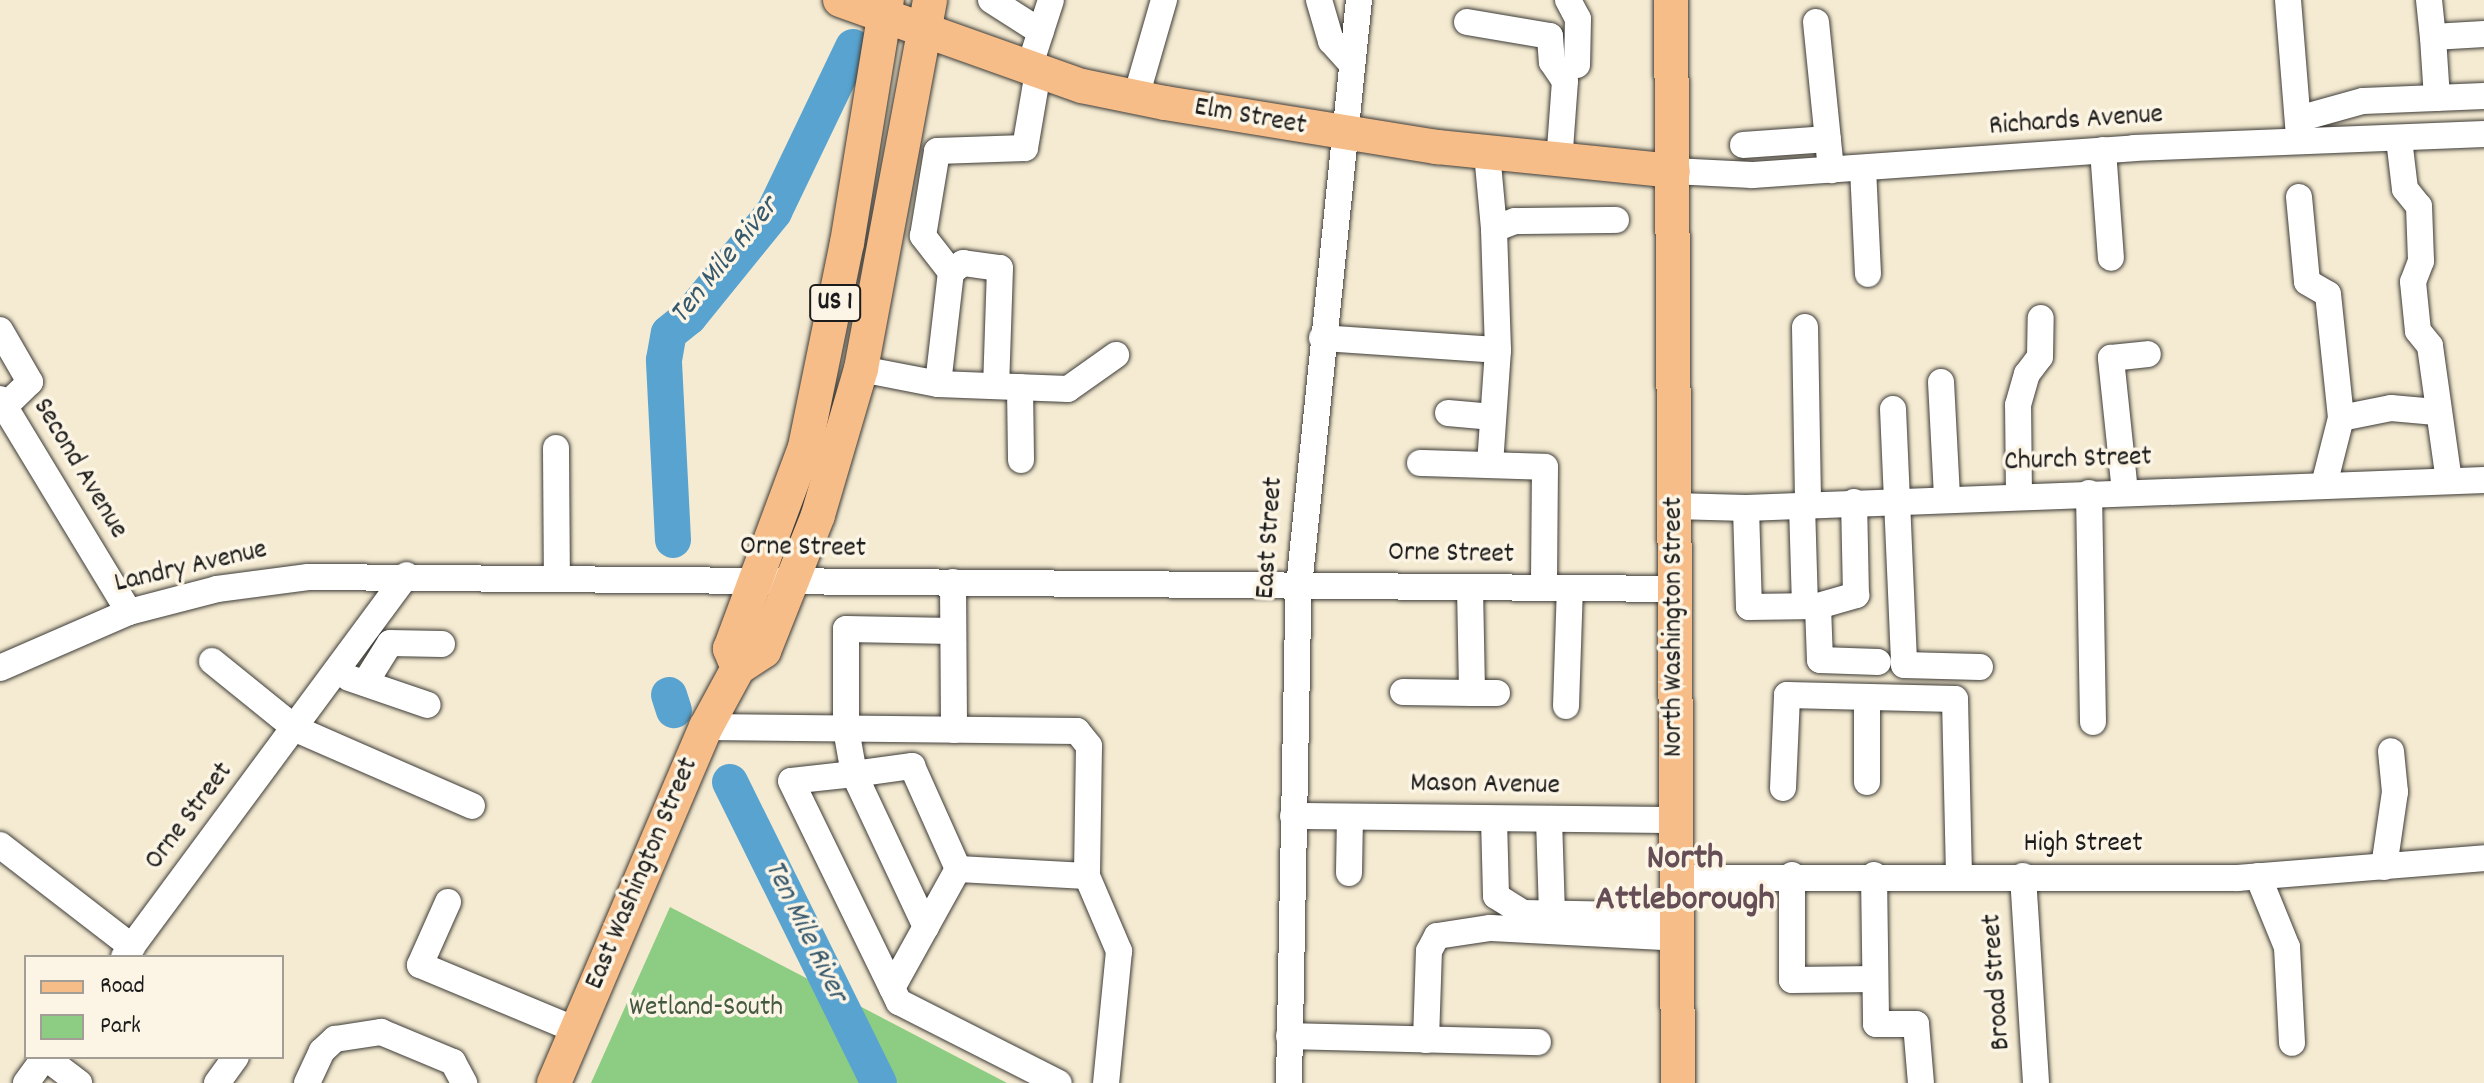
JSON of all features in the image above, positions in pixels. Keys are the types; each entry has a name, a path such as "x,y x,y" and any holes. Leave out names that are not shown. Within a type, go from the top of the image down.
{"main road":[{"name":"Elm Street","path":"840,0 886,9 924,33 1033,70 1136,97 1344,133 1487,153 1673,171"},
{"name":"East Washington Street","path":"554,1083 706,727 738,668 764,651 793,581 861,369 930,0"},
{"name":"North Washington Street","path":"1671,0 1674,589 1680,878 1678,1083"},
{"name":"US 1","path":"738,668 730,649 805,447 861,168 886,9"}],"street":[{"path":"991,0 1041,32"},
{"path":"923,236 937,151 1025,148 1033,70 1051,0"},
{"path":"1136,97 1164,0"},
{"path":"1319,0 1331,41 1351,63"},
{"name":"East Street","path":"1289,1083 1299,585 1359,0"},
{"path":"1568,0 1578,19 1577,65"},
{"path":"2288,0 2299,132 2363,101 2484,96"},
{"path":"2429,0 2437,98"},
{"path":"1467,22 1550,36 1552,62 1565,81 1559,162"},
{"path":"1816,22 1831,170"},
{"path":"2433,37 2484,34"},
{"name":"Richards Avenue","path":"1673,171 1752,175 2103,150 2299,132 2399,139 2484,134"},
{"path":"1743,145 1828,139"},
{"path":"2399,139 2405,189 2419,206 2421,261 2413,282 2418,331 2430,346 2436,412 2449,481"},
{"path":"2103,150 2111,258"},
{"path":"1487,153 1494,229 1498,350 1490,465"},
{"path":"1863,168 1868,274"},
{"path":"2299,197 2307,282 2328,294 2341,418 2324,485"},
{"path":"890,219 923,236 951,272 938,384"},
{"path":"1494,229 1515,221 1616,220"},
{"path":"951,272 963,263 1000,268 1008,387 1021,460"},
{"path":"2019,496 2018,405 2027,374 2040,357 2041,318"},
{"path":"1805,327 1805,505 1812,606 1820,660 1878,662"},
{"path":"0,330 30,382 2,402"},
{"path":"1322,338 1498,350"},
{"path":"2125,492 2111,358 2148,354"},
{"path":"861,369 938,384 1068,389 1116,355"},
{"path":"1941,382 1947,498"},
{"name":"Second Avenue","path":"2,402 129,612"},
{"path":"2341,418 2391,408 2436,412"},
{"path":"1893,409 1900,500 1904,665 1980,667"},
{"path":"1448,413 1493,417"},
{"path":"556,448 557,577"},
{"path":"1420,463 1545,467 1544,588"},
{"name":"Church Street","path":"1674,506 1746,508 2484,480"},
{"path":"2089,493 2093,722"},
{"path":"1746,508 1749,607 1812,606 1856,595 1854,502"},
{"name":"Orne Street","path":"127,954 338,674 407,575 1674,589"},
{"name":"Landry Avenue","path":"0,668 129,612 261,582 407,575"},
{"path":"953,582 954,730"},
{"path":"1403,692 1484,693 1470,587"},
{"path":"1566,706 1570,588"},
{"path":"926,927 854,774 846,729 846,629 953,631"},
{"path":"365,683 390,643 442,644"},
{"path":"212,661 296,729 472,806"},
{"path":"338,674 428,705"},
{"path":"1783,788 1787,695 1955,699 1959,876"},
{"path":"1867,697 1867,782"},
{"path":"706,727 1077,731 1089,746 1087,876 1119,951 1106,1083"},
{"path":"2384,867 2395,792 2391,751"},
{"path":"958,869 912,766 791,781 899,1002 1059,1083"},
{"name":"Mason Avenue","path":"1293,816 1677,820"},
{"path":"1349,873 1350,817"},
{"path":"1494,819 1496,896 1523,913 1679,927"},
{"path":"1549,819 1552,914"},
{"path":"0,845 127,954"},
{"name":"High Street","path":"1680,878 1792,875 2258,876 2484,858"},
{"path":"958,869 1087,876"},
{"path":"892,988 958,869"},
{"path":"1792,875 1792,980 1875,979"},
{"path":"1874,875 1876,1024 1916,1024 1921,1083"},
{"name":"Broad Street","path":"2023,876 2036,1083"},
{"path":"2258,876 2287,947 2292,1043"},
{"path":"448,902 420,965 576,1030"},
{"path":"1426,1040 1429,951 1437,936 1490,928 1679,927"},
{"path":"307,1083 322,1051 335,1039 381,1032 453,1062 464,1083"},
{"path":"1289,1036 1538,1042"},
{"path":"26,1083 44,1059"},
{"path":"48,1059 79,1083"},
{"path":"217,1083 235,1059"}],"green space":[{"name":"Wetland-South","path":"670,907 1007,1083 591,1083"}],"waterway":[{"name":"Ten Mile River","path":"673,540 664,360 669,333 689,317 774,212 853,47"},
{"name":"Ten Mile River","path":"669,695 674,710"},
{"name":"Ten Mile River","path":"730,782 879,1083"}],"district":[{"name":"North Attleborough","path":"1685,880"}]}
